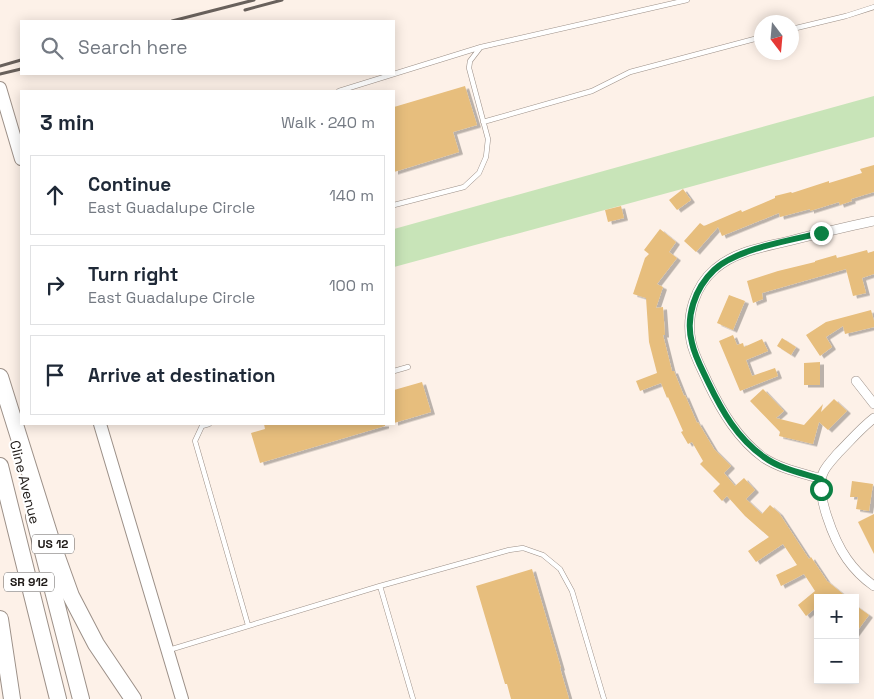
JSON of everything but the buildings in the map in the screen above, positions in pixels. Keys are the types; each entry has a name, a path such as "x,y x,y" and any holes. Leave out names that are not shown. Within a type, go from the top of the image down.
{"highway":[{"name":"Cline Avenue","path":"0,378 46,567 81,699"},
{"name":"US 12","path":"0,378 53,546 71,596 96,644 133,699"},
{"name":"Cline Avenue","path":"0,466 58,699"},
{"path":"0,618 12,699"}],"main road":[{"path":"0,88 20,157"},
{"path":"100,425 182,699"}],"street":[{"path":"821,479 780,467 756,451 735,430 723,413 694,352 690,332 693,303 705,279 714,269 731,258 764,247 874,221"},
{"path":"856,381 874,404"},
{"path":"874,418 832,460 821,479 821,489 828,518 838,544 857,571 874,586"}],"lane":[{"path":"395,74 481,47 687,0"},
{"path":"799,27 874,7"},
{"path":"483,122 592,92 630,72 754,39"},
{"path":"395,205 464,187 479,172 486,157 488,139 469,68 470,61 481,47"},
{"path":"342,90 391,75"},
{"path":"395,371 408,367"},
{"path":"206,425 202,426 195,441 248,625"},
{"path":"167,651 380,586 509,550 523,548 543,555 560,569 572,591 604,699"},
{"path":"380,586 413,699"}],"green space":[{"path":"874,96 874,137 395,267 395,229"}],"railway":[{"path":"176,20 254,0"},
{"path":"245,10 282,0"},
{"path":"0,66 20,60"},
{"path":"0,74 20,69"}],"route":[{"path":"821,233 764,247 731,258 714,269 698,290 693,303 690,332 694,352 723,413 735,430 756,451 780,467 821,479 821,489"}]}
